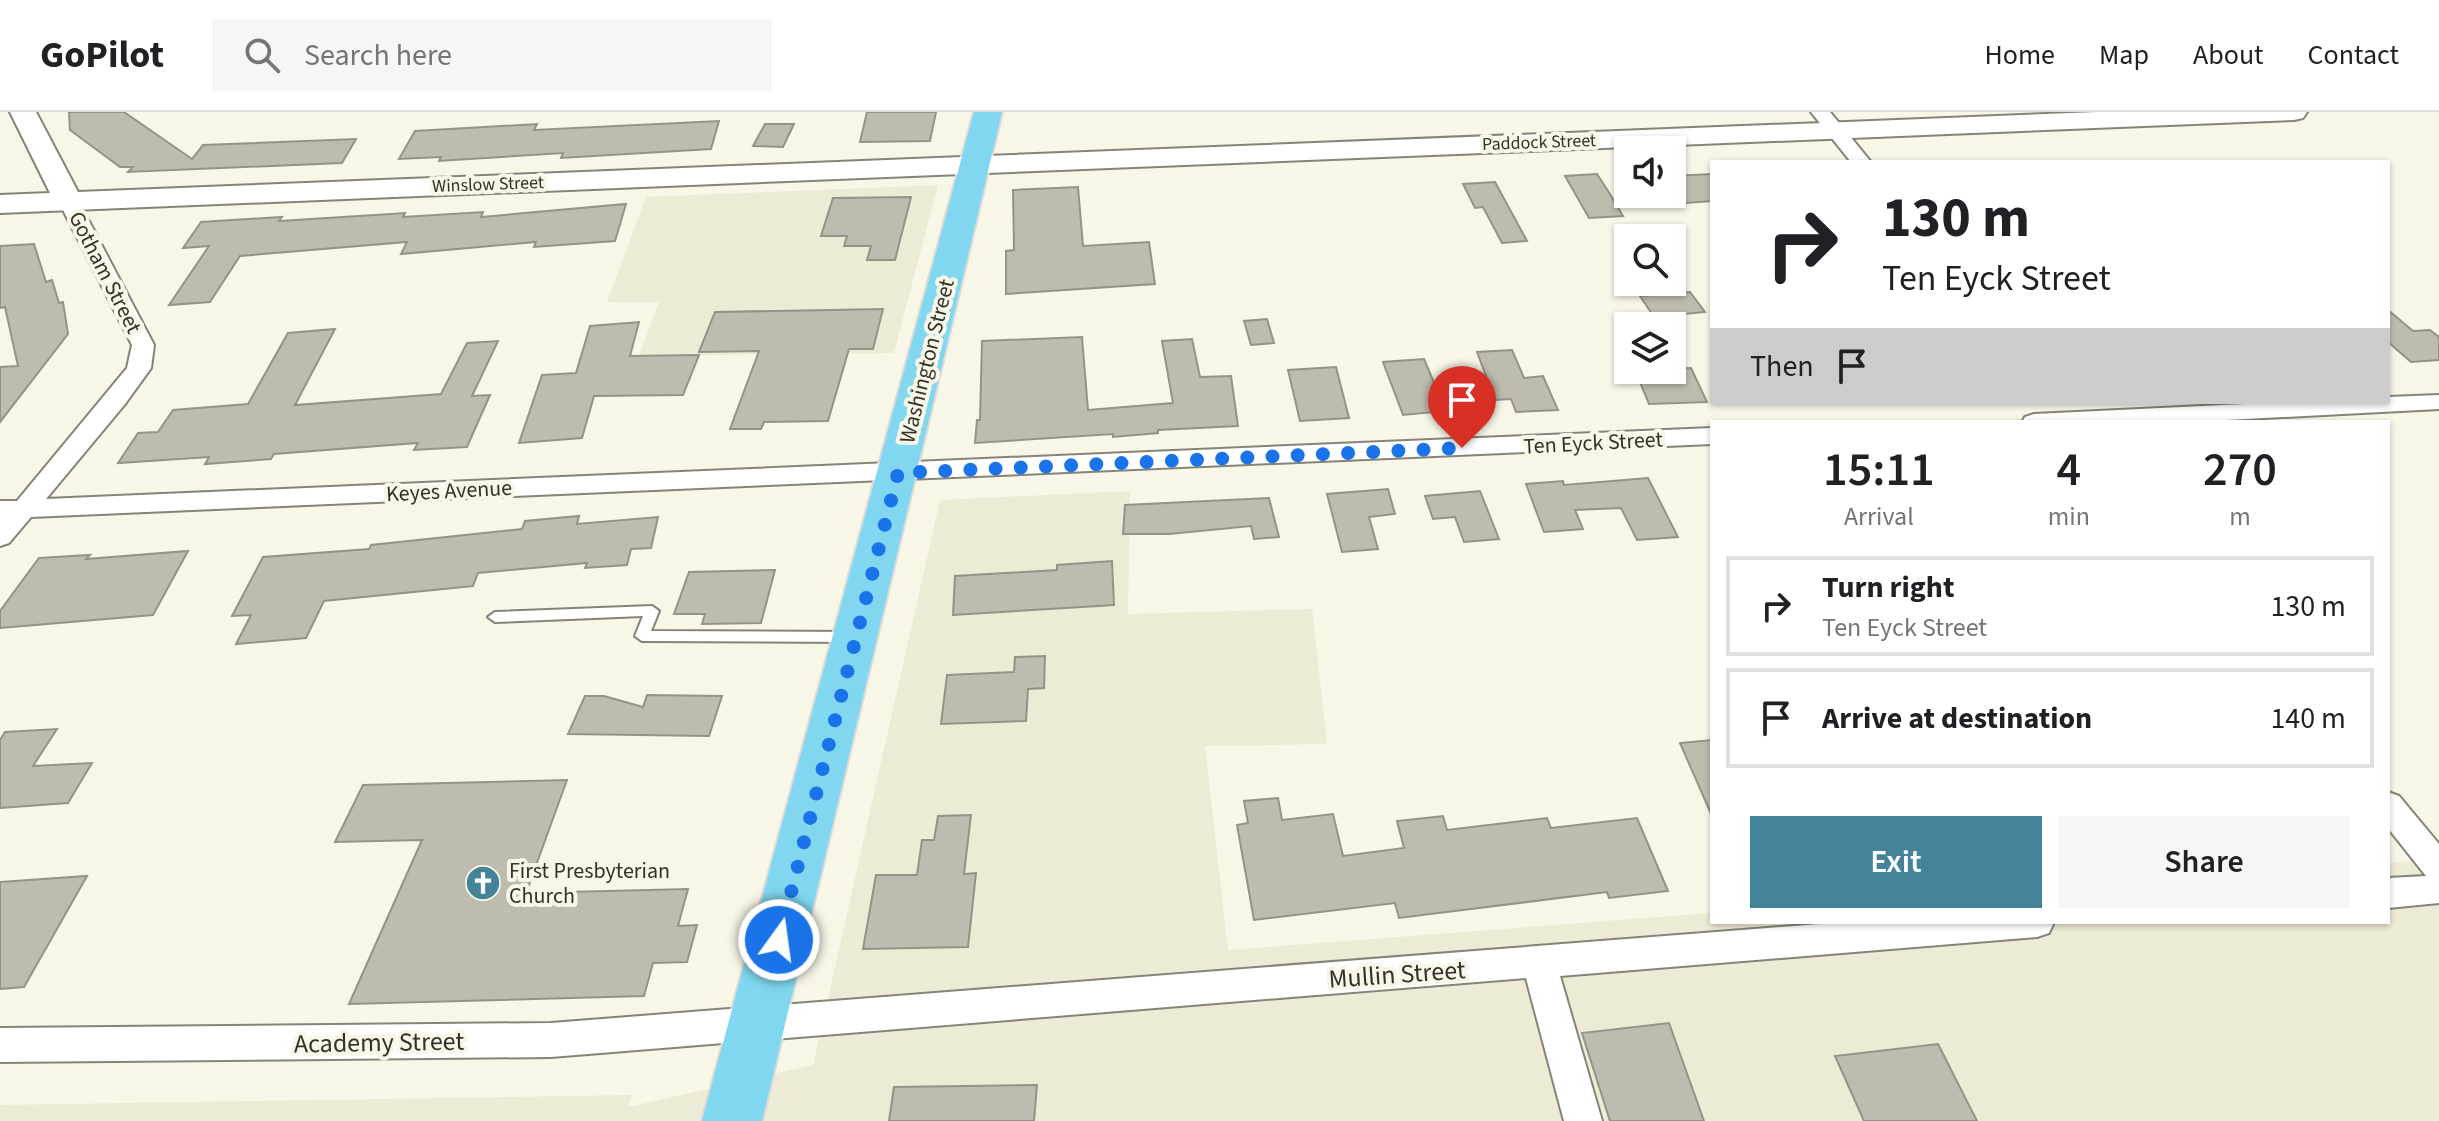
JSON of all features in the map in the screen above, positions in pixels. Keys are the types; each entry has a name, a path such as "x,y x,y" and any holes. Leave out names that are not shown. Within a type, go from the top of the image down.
{"main road":[{"name":"Gotham Street","path":"23,112 69,202"},
{"name":"Washington Street","path":"732,1121 988,112"},
{"name":"Paddock Street","path":"975,164 1828,121 2294,112"},
{"name":"Winslow Street","path":"0,204 975,164"}],"street":[{"path":"1828,121 1859,160"},
{"name":"Gotham Street","path":"0,537 12,509 117,399 139,368 143,345 69,202"},
{"path":"2390,404 2439,402"},
{"path":"2044,420 2069,415 2382,404"},
{"name":"Ten Eyck Street","path":"898,473 1710,436"},
{"name":"Keyes Avenue","path":"12,509 798,474 898,473"},
{"path":"2390,807 2439,868"},
{"path":"2390,893 2439,889"},
{"name":"Mullin Street","path":"758,1023 2013,924"},
{"path":"1539,963 1583,1121"},
{"name":"Academy Street","path":"0,1045 551,1040 758,1023"}],"lane":[{"path":"495,617 652,611 642,636 856,637"}],"shaded area":[{"path":"938,185 894,353 639,356 659,302 607,302 646,197"},
{"path":"1130,491 1128,614 1312,609 1327,744 1205,746 1228,950 1710,913 1710,924 2390,924 2390,863 2439,859 2439,1121 0,1121 0,1105 632,1095 628,1106 633,1106 813,1065 940,500"}],"building":[{"path":"69,112 124,112 192,159 203,145 356,139 342,163 128,172 133,167 120,167 70,130"},
{"path":"867,112 936,112 930,141 860,142"},
{"path":"719,121 711,149 561,158 563,153 439,161 441,157 399,159 415,131 537,124 534,130"},
{"path":"765,124 794,124 783,147 753,146"},
{"path":"1597,174 1614,201 1614,208 1618,208 1623,216 1589,218 1565,176"},
{"path":"1710,174 1710,201 1686,203 1686,175"},
{"path":"1495,182 1527,241 1502,243 1483,207 1475,208 1463,184"},
{"path":"1078,187 1083,246 1149,242 1155,284 1006,294 1006,251 1014,250 1013,190"},
{"path":"911,197 895,260 867,260 871,246 844,246 847,236 821,236 833,198"},
{"path":"626,204 615,241 534,247 536,242 401,254 407,242 240,256 210,302 169,305 209,246 183,248 201,222 483,212 481,217"},
{"path":"34,244 46,282 52,280 59,303 63,302 68,334 0,422 0,367 18,366 5,307 0,308 0,246"},
{"path":"1686,292 1690,292 1705,312 1651,312 1640,296 1686,296"},
{"path":"883,309 873,349 849,349 828,421 764,422 761,429 730,429 759,351 699,352 715,312"},
{"path":"2390,312 2413,331 2430,330 2439,337 2439,360 2411,362 2390,344"},
{"path":"1267,319 1274,343 1251,345 1244,321"},
{"path":"639,322 630,356 699,355 683,395 594,396 582,438 519,443 542,375 576,373 590,326"},
{"path":"335,329 295,405 441,394 467,343 498,341 472,396 490,395 467,447 414,450 418,443 274,454 271,459 205,464 209,457 118,463 138,433 158,432 173,410 248,404 288,333"},
{"path":"1082,337 1088,410 1173,403 1162,341 1192,339 1200,377 1231,376 1238,426 1158,430 1158,433 1113,437 1113,434 975,443 977,420 980,420 982,341"},
{"path":"1512,350 1524,378 1543,376 1558,410 1516,412 1511,399 1495,400 1477,352"},
{"path":"1424,359 1446,411 1403,415 1383,362"},
{"path":"1336,367 1349,418 1300,421 1288,370"},
{"path":"1686,368 1691,368 1707,402 1649,404 1641,384 1686,384"},
{"path":"1648,478 1678,537 1637,540 1621,508 1575,510 1583,529 1544,532 1526,484 1563,481 1564,485"},
{"path":"1388,489 1395,514 1369,517 1378,549 1342,552 1327,494"},
{"path":"1480,491 1499,539 1464,542 1455,517 1433,519 1425,496"},
{"path":"1269,498 1279,537 1254,539 1251,526 1169,534 1123,534 1125,505"},
{"path":"579,516 577,524 658,517 651,548 631,549 627,565 585,568 587,563 478,573 473,586 324,601 306,638 236,644 251,615 232,616 263,557 369,549 371,545 522,529 525,521"},
{"path":"188,551 153,615 0,628 0,611 39,558 90,555 86,559"},
{"path":"1112,561 1114,605 953,615 955,576 1057,570 1057,565"},
{"path":"775,570 761,623 702,624 705,614 674,614 689,572"},
{"path":"1045,656 1044,688 1028,689 1026,721 941,724 947,675 1014,672 1015,657"},
{"path":"647,695 722,696 709,736 568,734 585,696 604,696 643,707"},
{"path":"57,729 33,766 92,763 68,803 0,808 0,740 5,732"},
{"path":"1710,740 1710,811 1680,743"},
{"path":"567,780 526,893 688,889 678,926 697,925 687,962 653,963 644,996 349,1004 422,840 335,842 363,785"},
{"path":"1278,798 1282,820 1333,814 1343,856 1404,848 1397,821 1443,816 1447,830 1547,818 1551,828 1637,818 1668,891 1609,898 1607,892 1399,918 1395,903 1254,920 1237,825 1248,823 1244,801"},
{"path":"971,815 964,874 976,873 968,947 863,949 876,875 917,875 922,840 934,840 938,816"},
{"path":"87,876 24,987 0,989 0,882"},
{"path":"1669,1023 1704,1121 1610,1121 1582,1033"},
{"path":"1938,1044 1977,1121 1864,1121 1835,1056"},
{"path":"1037,1085 1034,1121 889,1121 894,1087"}],"place":[{"name":"First Presbyterian Church","path":"483,883"}],"route":[{"path":"779,940 898,473 1462,448"}]}
